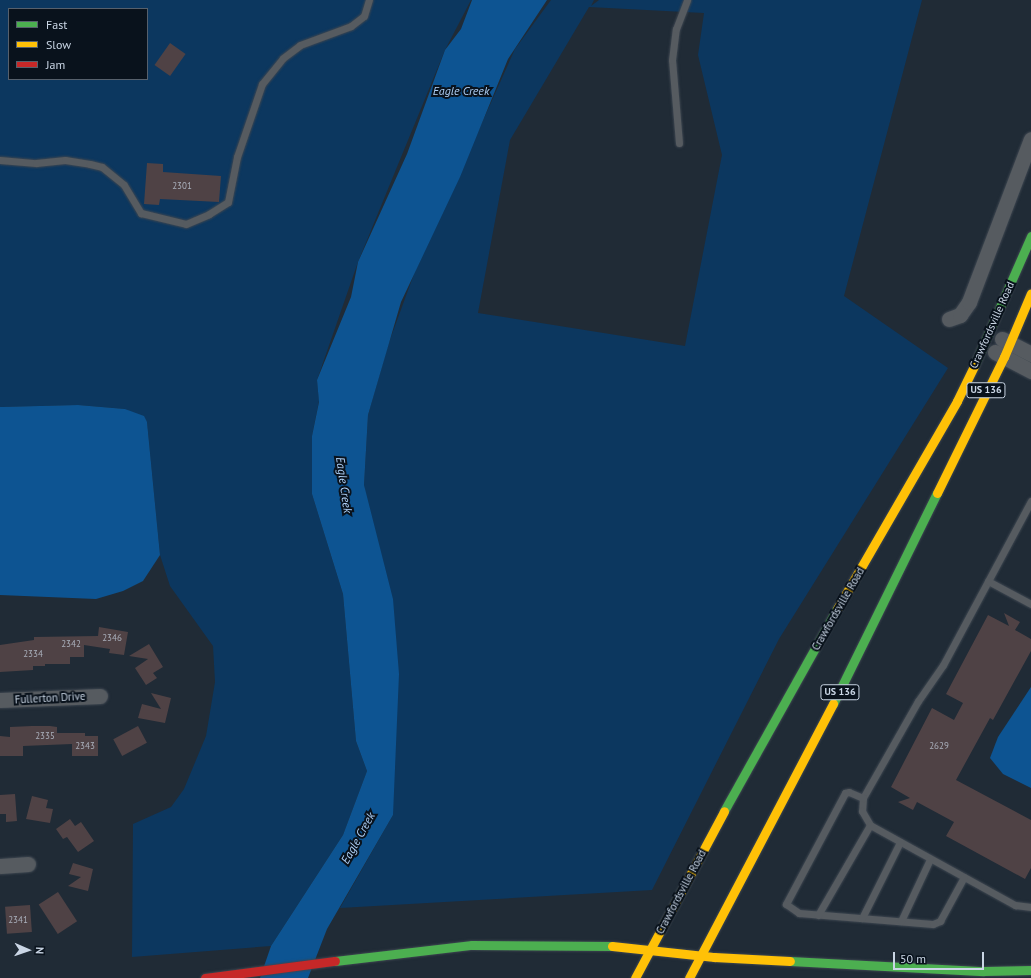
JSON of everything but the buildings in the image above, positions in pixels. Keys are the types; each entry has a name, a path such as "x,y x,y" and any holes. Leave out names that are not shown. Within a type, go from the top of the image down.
{"main road":[{"name":"Crawfordsville Road","path":"635,978 762,740 942,429 987,339 1031,236"},
{"name":"Crawfordsville Road","path":"689,978 806,760 1007,350 1031,293"},
{"path":"205,978 368,956 472,945 591,945 701,955 984,971 1031,970"}],"street":[{"path":"948,319 960,315 969,302 1031,139"},
{"path":"987,339 1007,350 1031,371"},
{"path":"1007,350 1031,354"},
{"name":"Fullerton Drive","path":"0,700 100,696"},
{"path":"0,866 28,864"}],"lane":[{"path":"0,160 36,163 66,160 102,167 124,185 142,213 186,224 209,214 228,202 237,157 262,84 283,58 300,45 351,26 364,16 369,0"},
{"path":"679,143 672,60 676,29 687,0"},
{"path":"1031,501 943,664 918,700 863,798 862,811 870,825 1015,905 1031,907"},
{"path":"988,581 1031,604"},
{"path":"863,798 849,792 845,793 785,902 796,912 933,924 940,921 964,877"},
{"path":"818,915 870,825"},
{"path":"862,918 900,842"},
{"path":"901,922 930,858"}],"shaded area":[{"path":"0,0 471,0 445,50 358,262 317,380 319,401 312,436 312,494 343,594 356,741 367,771 343,835 271,946 132,957 133,824 171,807 184,789 206,736 215,682 213,646 170,586 160,555 147,422 125,409 78,405 0,407"},
{"path":"551,0 594,0 591,6 599,0 922,0 844,296 948,368 779,639 652,890 340,908 393,815 364,485 368,415 388,345 414,274 515,49","holes":["589,7 704,13 698,55 722,155 685,346 478,313 510,140"]}],"water":[{"name":"Eagle Creek","path":"472,0 547,0 508,59 460,177 401,302 368,415 364,485 393,599 399,674 393,815 327,929 308,978 260,978 271,946 343,835 367,771 356,741 343,594 312,494 312,436 319,402 317,380 351,297 358,262 407,154 445,50 461,29"},
{"path":"78,405 125,409 144,416 147,422 160,555 143,581 123,591 96,599 0,595 0,407"},
{"path":"1031,687 1031,788 1003,774 990,758 998,737"}],"traffic: fast":[{"path":"974,366 1031,236"},
{"path":"833,704 937,493"},
{"path":"724,811 837,609"},
{"path":"335,961 472,945 612,946"},
{"path":"790,961 984,971 1031,970"}],"traffic: slow":[{"path":"937,493 1004,357 1031,293"},
{"path":"837,609 957,401 974,366"},
{"path":"689,978 833,704"},
{"path":"635,978 724,811"},
{"path":"612,946 714,957 790,961"}],"traffic: jam":[{"path":"205,978 335,961"}]}
